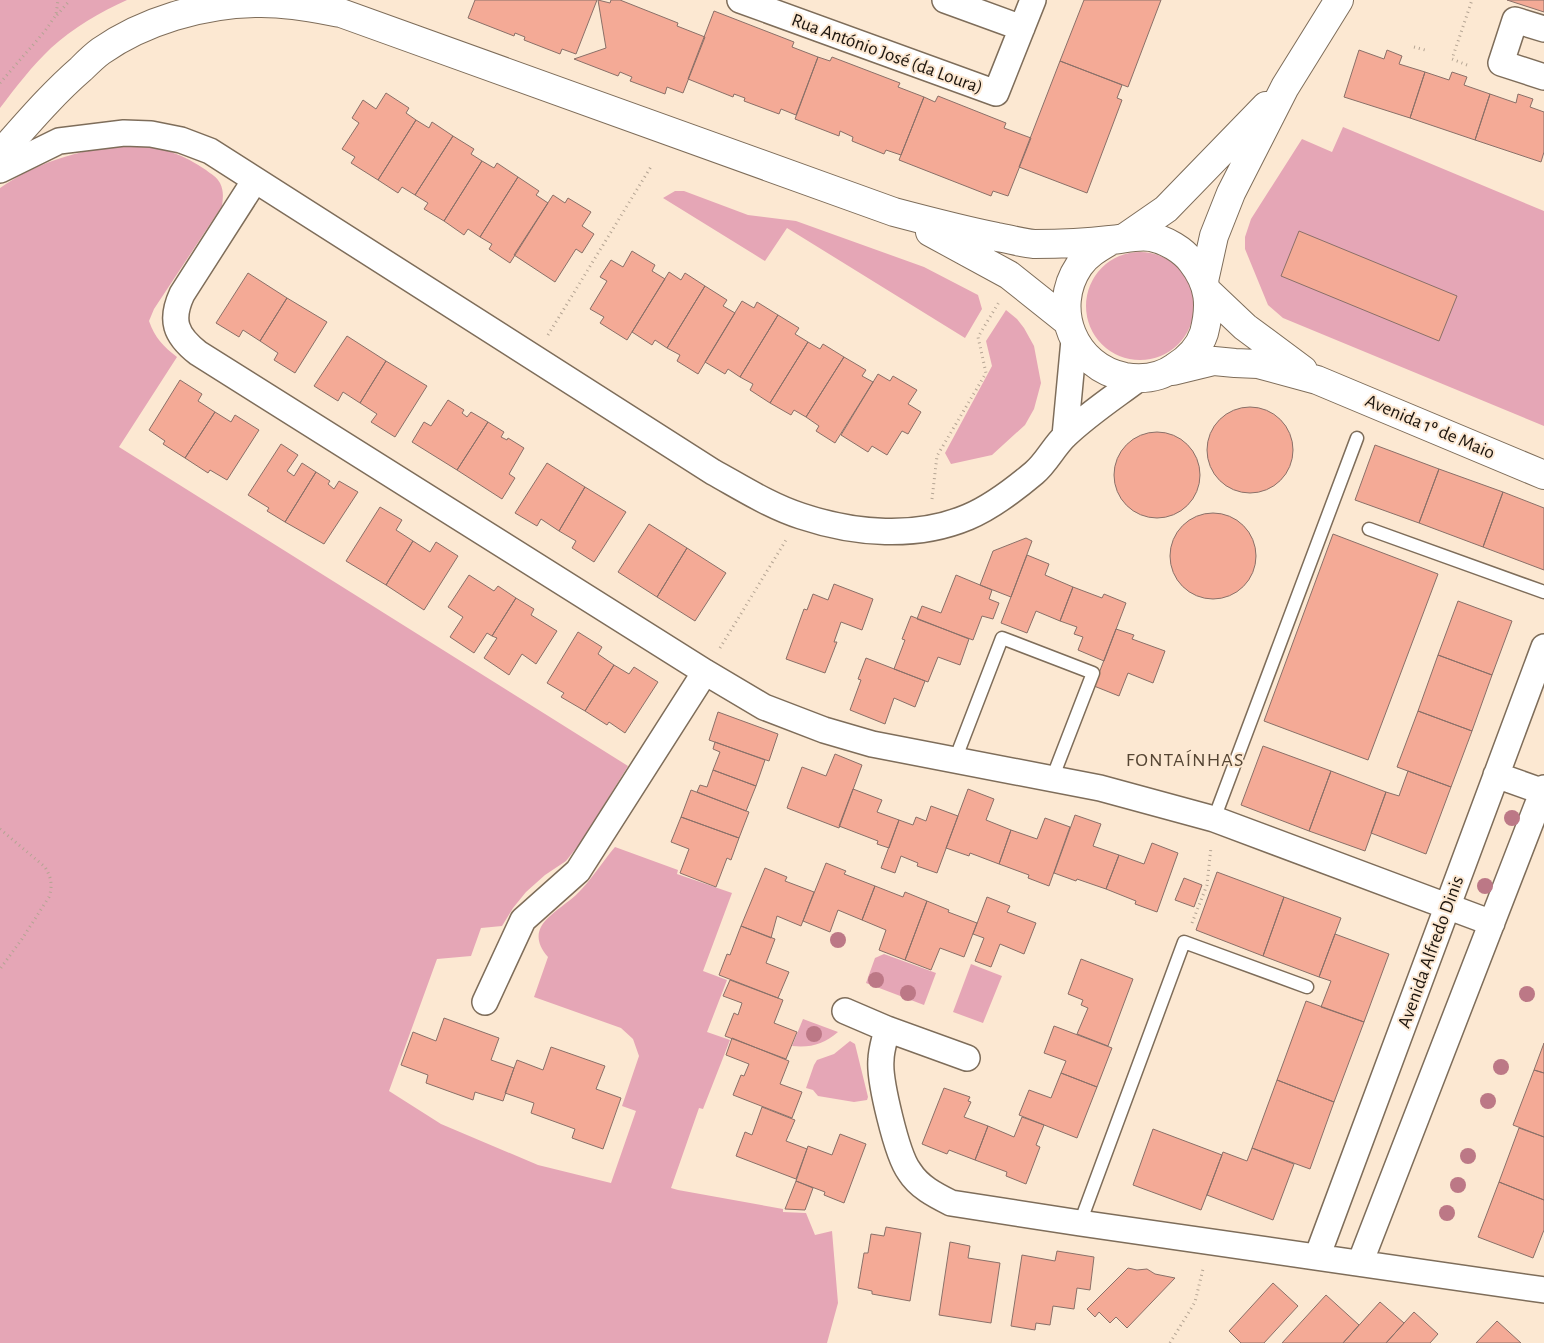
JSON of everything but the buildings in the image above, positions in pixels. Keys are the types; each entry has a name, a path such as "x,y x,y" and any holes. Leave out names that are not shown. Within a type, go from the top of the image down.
{"main road":[{"path":"894,212 1009,275 1071,331 1090,361 1112,374 1138,379 1153,378 1167,373 1188,359 1202,339 1209,315 1205,286 1214,236 1231,193 1285,87 1340,0"},
{"path":"0,154 58,89 100,52 134,32 175,17 217,6 255,3 298,5 341,13 894,212 965,231 1032,244 1151,237 1173,245 1192,260 1205,286"},
{"path":"1071,331 1066,302 1070,282 1080,264 1094,250 1120,238 1166,209 1285,87"},
{"name":"Avenida 1º de Maio","path":"1205,286 1245,327 1317,380"},
{"name":"Avenida 1º de Maio","path":"1167,373 1214,362 1258,364 1317,380 1544,475"}],"street":[{"name":"Rua António José (da Loura)","path":"740,0 780,7 996,93 1022,28"},
{"path":"945,0 1022,28 1033,0"},
{"path":"1544,29 1515,20 1501,64 1544,77"},
{"path":"0,170 58,141 124,133 151,134 180,140 210,151 713,472 758,497 800,516 844,528 889,532 928,529 969,517 1003,497 1036,472 1064,436 1138,379"},
{"path":"256,180 182,294 176,308 175,321 180,335 186,344 705,672 764,707 824,730 872,744 1100,788 1214,819 1492,923"},
{"path":"1064,436 1071,331"},
{"name":"Avenida Alfredo Dinis","path":"1317,1257 1544,647"},
{"path":"485,1002 522,920 578,871 705,672"},
{"path":"1360,1263 1544,791 1496,775"},
{"path":"845,1011 887,1029 967,1058"},
{"path":"887,1029 881,1060 882,1079 899,1152 908,1170 918,1182 933,1194 951,1203 1544,1290"}],"lane":[{"path":"1214,819 1357,438"},
{"path":"1369,529 1544,592"},
{"path":"955,760 1002,638 1093,673 1052,779"},
{"path":"1080,1223 1184,942 1307,987"}],"path":[{"path":"56,15 58,0"},
{"path":"0,83 46,31 56,15 70,0"},
{"path":"1468,64 1452,59 1472,0"},
{"path":"1414,47 1425,50"},
{"path":"534,358 652,165"},
{"path":"932,499 937,456 986,373 978,337 1002,297"},
{"path":"705,672 800,516"},
{"path":"1184,942 1207,885 1214,819"},
{"path":"0,829 45,867 50,874 52,890 22,939 0,969"},
{"path":"1170,1343 1196,1302 1208,1242"}],"shaded area":[{"path":"0,0 127,0 87,21 59,41 31,69 0,108"},
{"path":"1343,127 1544,211 1544,426 1283,318 1268,305 1245,249 1245,237 1251,219 1302,139 1332,152"},
{"path":"137,145 164,150 198,165 219,181 223,197 222,206 154,309 149,321 160,341 177,357 119,447 628,766 581,842 566,861 545,875 526,892 502,926 481,928 471,956 437,959 389,1091 441,1124 538,1165 611,1183 636,1111 622,1106 639,1056 633,1039 621,1028 534,997 548,957 541,946 540,929 551,915 581,890 615,847 678,870 677,874 732,893 703,971 727,980 707,1032 730,1040 703,1109 699,1108 671,1188 783,1209 783,1212 806,1213 815,1235 832,1231 838,1303 827,1343 0,1343 0,188 31,170 65,157 119,146"},
{"path":"675,191 684,191 748,215 796,221 924,267 978,295 982,309 965,338 787,228 765,261 663,198"},
{"path":"1140,252 1161,256 1178,268 1190,285 1194,306 1190,327 1178,344 1161,356 1140,360 1119,356 1102,344 1090,327 1086,306 1090,285 1102,268 1119,256"},
{"path":"1006,310 1024,328 1034,346 1041,383 1034,409 1025,425 992,455 951,464 945,453 992,366 986,341"},
{"path":"884,954 936,973 924,1005 866,983 875,958"},
{"path":"971,964 1002,976 983,1023 953,1012"},
{"path":"803,1019 838,1032 828,1040 817,1044 792,1046"},
{"path":"850,1041 855,1044 868,1097 867,1100 854,1102 818,1096 813,1090 806,1088 817,1060 834,1054"}],"district":[{"name":"FONTAÍNHAS","path":"1185,760"}]}
